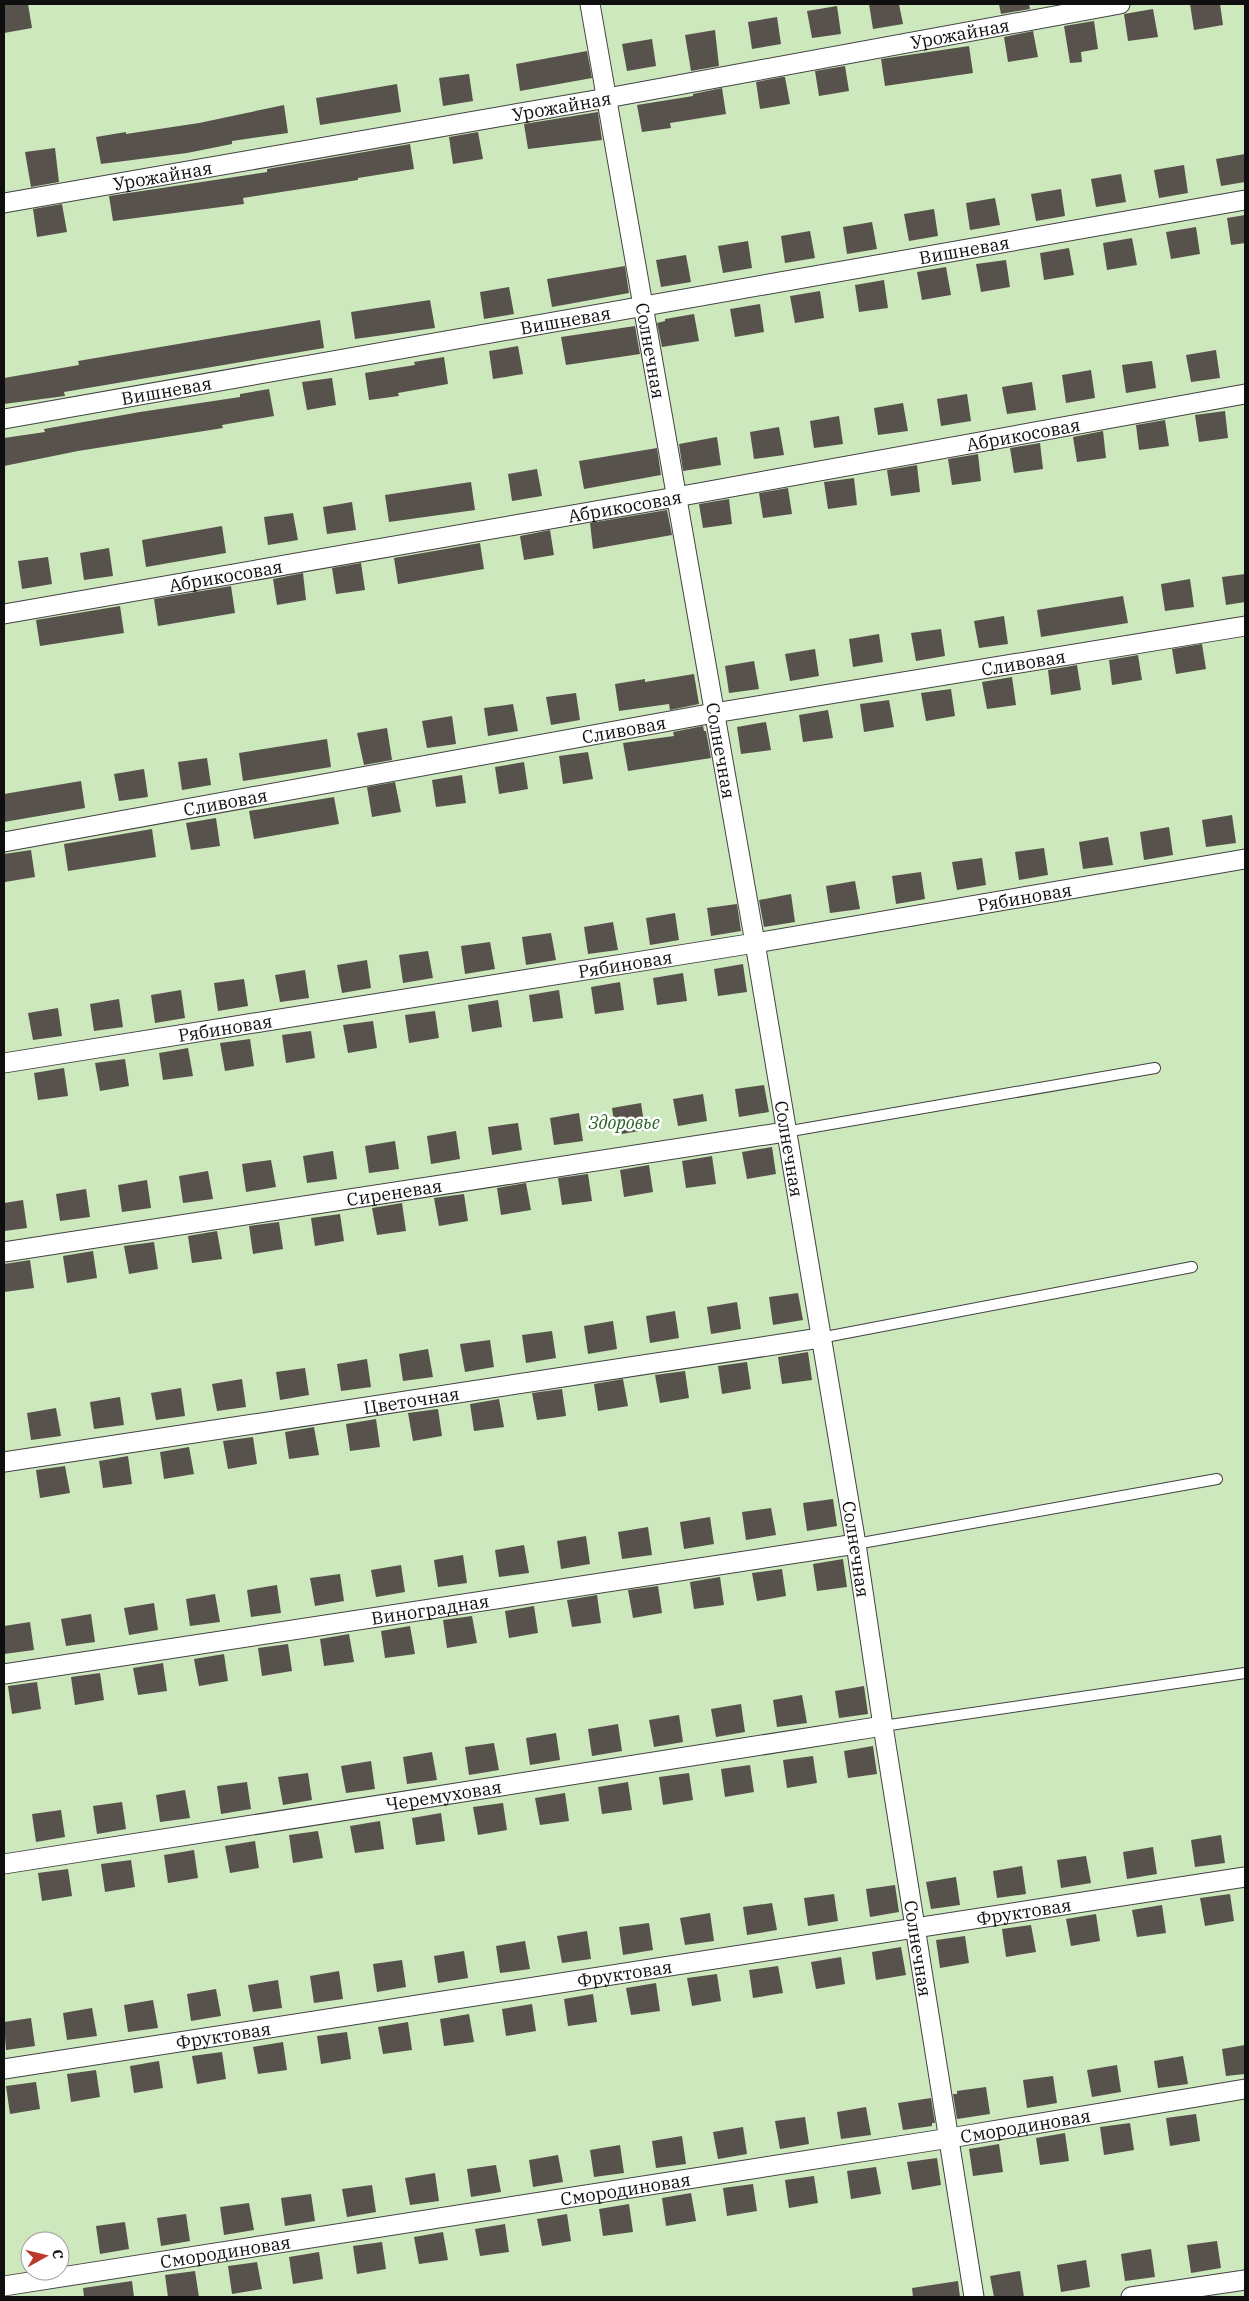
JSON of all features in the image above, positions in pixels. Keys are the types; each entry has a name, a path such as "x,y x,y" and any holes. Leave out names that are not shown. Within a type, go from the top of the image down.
{"street":[{"name":"Солнечная","path":"590,4 755,942 785,1132 856,1544 883,1726 974,2297"},
{"name":"Урожайная","path":"4,203 607,98 1120,4"},
{"name":"Вишневая","path":"4,419 643,308 1245,200"},
{"name":"Абрикосовая","path":"4,614 676,498 1245,394"},
{"name":"Сливовая","path":"4,842 714,713 1245,626"},
{"name":"Рябиновая","path":"4,1063 755,942 1245,859"},
{"name":"Сиреневая","path":"4,1252 785,1132"},
{"name":"Цветочная","path":"4,1462 820,1338"},
{"name":"Виноградная","path":"4,1674 856,1544"},
{"name":"Черемуховая","path":"4,1864 883,1726"},
{"name":"Фруктовая","path":"4,2069 1245,1877"},
{"name":"Смородиновая","path":"4,2286 950,2138 1245,2089"},
{"path":"1131,2297 1245,2280"}],"lane":[{"path":"785,1132 1155,1068"},
{"path":"820,1338 1192,1267"},
{"path":"856,1544 1217,1479"},
{"path":"883,1726 1245,1673"}],"green space":[{"name":"Здоровье","path":"4,4 1245,4 1245,2297 4,2297"}],"building":[{"path":"4,4 28,4 32,28 4,33"},
{"path":"869,4 899,4 903,24 873,29"},
{"path":"999,4 1029,4 1030,9 1001,14"},
{"path":"1190,4 1220,4 1223,25 1194,30"},
{"path":"837,6 841,34 812,38 807,11"},
{"path":"1153,9 1158,37 1128,41 1124,14"},
{"path":"777,17 781,44 752,49 748,22"},
{"path":"1094,21 1098,49 1081,52 1082,62 1070,63 1064,26"},
{"path":"715,30 719,66 691,71 685,35"},
{"path":"1033,31 1038,57 1008,62 1004,37"},
{"path":"652,39 656,66 627,71 622,44"},
{"path":"969,46 973,73 885,86 881,59"},
{"path":"587,51 592,78 520,91 516,64"},
{"path":"845,66 849,91 819,96 815,71"},
{"path":"469,74 473,101 443,106 439,78"},
{"path":"785,77 790,104 760,109 756,82"},
{"path":"397,84 401,112 320,125 316,98"},
{"path":"722,88 726,114 670,123 671,128 642,132 637,105 693,96 693,94"},
{"path":"284,105 288,133 232,141 232,144 187,153 101,164 96,137 199,123"},
{"path":"598,112 602,140 528,149 524,124"},
{"path":"478,132 483,159 453,164 449,137"},
{"path":"410,144 414,169 243,198 244,204 113,221 109,196 267,172 267,169"},
{"path":"55,148 59,182 31,187 25,152"},
{"path":"1245,154 1245,182 1221,186 1216,159"},
{"path":"1184,165 1188,193 1159,198 1154,170"},
{"path":"1121,174 1126,202 1096,207 1091,179"},
{"path":"1061,189 1065,216 1036,221 1031,194"},
{"path":"995,198 1000,225 970,230 966,203"},
{"path":"62,204 67,232 37,237 33,209"},
{"path":"934,209 938,236 909,241 904,214"},
{"path":"1245,215 1245,243 1231,245 1227,218"},
{"path":"872,222 877,249 847,254 843,227"},
{"path":"1196,227 1200,254 1171,259 1166,232"},
{"path":"810,231 815,258 785,263 781,236"},
{"path":"1132,238 1137,265 1107,270 1103,243"},
{"path":"748,241 752,268 723,273 718,246"},
{"path":"1069,248 1074,275 1044,280 1040,253"},
{"path":"686,255 691,282 661,287 656,260"},
{"path":"1006,260 1010,287 981,292 976,264"},
{"path":"625,266 629,293 552,307 547,279"},
{"path":"946,267 951,295 922,300 917,272"},
{"path":"884,280 888,308 859,312 855,285"},
{"path":"509,287 514,314 484,319 480,292"},
{"path":"820,291 824,318 795,323 790,296"},
{"path":"430,300 435,328 355,339 351,312"},
{"path":"760,304 764,332 735,337 730,309"},
{"path":"694,314 699,341 662,347 657,323 665,321 665,319"},
{"path":"320,320 324,348 64,392 65,396 4,404 4,378 79,365 78,361"},
{"path":"635,326 640,354 566,365 561,337"},
{"path":"518,346 523,374 493,379 489,351"},
{"path":"1216,350 1220,378 1191,382 1186,355"},
{"path":"444,357 448,384 398,393 399,396 369,400 365,373 415,365 414,362"},
{"path":"1152,361 1156,388 1126,393 1122,365"},
{"path":"1091,370 1095,398 1066,403 1062,375"},
{"path":"332,378 336,405 307,410 302,382"},
{"path":"1032,382 1036,410 1007,414 1002,387"},
{"path":"269,389 274,416 222,425 223,428 78,451 4,466 4,438 45,432 44,429 140,412 240,397 240,394"},
{"path":"967,394 971,421 941,426 937,399"},
{"path":"903,403 908,431 878,435 874,408"},
{"path":"1225,411 1228,438 1199,442 1195,415"},
{"path":"839,416 843,444 814,448 810,421"},
{"path":"1165,420 1169,446 1139,450 1136,425"},
{"path":"779,427 784,455 754,459 750,432"},
{"path":"1103,431 1106,458 1077,462 1073,437"},
{"path":"717,437 721,465 683,471 679,444"},
{"path":"1040,443 1043,469 1014,473 1010,448"},
{"path":"657,448 661,475 584,489 579,461"},
{"path":"978,454 981,481 952,485 948,459"},
{"path":"917,465 920,492 891,496 887,470"},
{"path":"537,469 542,496 512,501 508,474"},
{"path":"854,478 857,505 828,509 824,482"},
{"path":"471,482 475,510 389,522 385,495"},
{"path":"788,488 792,514 763,518 759,493"},
{"path":"729,499 732,524 703,528 699,504"},
{"path":"352,502 356,530 327,534 323,507"},
{"path":"667,510 672,535 593,549 590,523"},
{"path":"293,513 298,540 268,545 264,517"},
{"path":"222,526 226,553 146,567 142,540"},
{"path":"550,530 554,555 524,560 520,536"},
{"path":"480,543 484,569 398,584 394,558"},
{"path":"109,548 113,576 84,580 80,553"},
{"path":"48,557 52,584 22,589 18,561"},
{"path":"361,563 365,590 336,594 332,568"},
{"path":"303,573 306,600 277,605 273,579"},
{"path":"1245,574 1245,602 1226,605 1222,577"},
{"path":"1190,579 1194,607 1165,611 1161,584"},
{"path":"231,586 235,613 158,626 154,599"},
{"path":"1123,596 1128,623 1041,637 1037,610"},
{"path":"120,606 124,633 40,646 36,620"},
{"path":"1004,616 1008,644 979,648 974,621"},
{"path":"941,629 945,656 916,661 911,633"},
{"path":"879,634 883,662 853,667 849,639"},
{"path":"1202,644 1206,669 1176,674 1172,649"},
{"path":"815,649 819,676 790,681 785,654"},
{"path":"1138,655 1142,680 1112,685 1109,660"},
{"path":"754,661 759,689 729,693 725,666"},
{"path":"1077,665 1081,690 1051,695 1048,670"},
{"path":"694,674 699,704 670,710 669,704 619,711 615,684 645,679 645,682"},
{"path":"1012,677 1016,705 987,709 982,682"},
{"path":"951,689 955,716 926,721 921,693"},
{"path":"576,693 580,720 551,725 546,697"},
{"path":"889,700 894,727 864,732 860,704"},
{"path":"513,704 518,731 488,736 484,708"},
{"path":"828,710 833,738 803,742 799,715"},
{"path":"452,716 456,744 427,748 422,721"},
{"path":"766,722 771,750 741,754 737,727"},
{"path":"703,726 704,731 706,731 711,758 628,771 623,743 674,736 673,732"},
{"path":"387,728 392,760 364,765 357,733"},
{"path":"327,739 331,767 243,781 239,753"},
{"path":"588,752 593,779 563,784 559,756"},
{"path":"207,758 211,785 182,790 178,762"},
{"path":"524,762 528,789 499,794 495,767"},
{"path":"144,769 148,797 119,801 114,774"},
{"path":"462,775 466,803 436,807 432,780"},
{"path":"81,781 85,808 4,822 4,794"},
{"path":"395,782 401,812 372,817 367,787"},
{"path":"334,797 339,824 254,839 249,811"},
{"path":"1232,815 1236,843 1206,847 1202,820"},
{"path":"216,818 220,846 191,850 186,823"},
{"path":"1169,827 1173,855 1144,860 1140,832"},
{"path":"152,829 156,857 68,871 64,844"},
{"path":"1108,837 1113,865 1083,869 1079,842"},
{"path":"1044,848 1048,875 1019,880 1015,852"},
{"path":"31,850 35,877 5,882 4,854"},
{"path":"982,858 986,885 957,890 952,862"},
{"path":"921,872 925,899 896,904 892,876"},
{"path":"855,881 860,909 830,913 826,886"},
{"path":"791,894 795,922 764,927 759,900"},
{"path":"737,904 741,931 711,936 707,908"},
{"path":"675,913 679,940 650,945 646,918"},
{"path":"613,922 618,950 588,954 584,927"},
{"path":"551,933 556,960 526,965 522,937"},
{"path":"490,942 495,969 465,974 461,946"},
{"path":"428,951 433,978 403,983 399,955"},
{"path":"367,960 371,988 342,993 337,965"},
{"path":"743,964 747,992 718,996 714,969"},
{"path":"305,970 309,998 280,1002 275,975"},
{"path":"683,973 687,1001 657,1005 653,978"},
{"path":"244,979 248,1006 218,1011 214,983"},
{"path":"620,982 624,1010 595,1014 591,987"},
{"path":"181,990 185,1018 155,1023 151,995"},
{"path":"559,990 563,1018 533,1022 529,995"},
{"path":"119,999 123,1027 94,1031 90,1004"},
{"path":"498,1000 502,1027 472,1032 468,1005"},
{"path":"58,1008 62,1036 33,1040 28,1013"},
{"path":"435,1011 439,1038 409,1043 405,1015"},
{"path":"373,1021 377,1048 348,1053 343,1025"},
{"path":"311,1031 315,1058 286,1063 282,1035"},
{"path":"250,1039 254,1066 225,1071 220,1043"},
{"path":"188,1048 193,1076 163,1080 159,1053"},
{"path":"125,1059 129,1086 100,1091 95,1063"},
{"path":"64,1068 68,1096 38,1100 34,1073"},
{"path":"764,1085 769,1112 739,1117 735,1089"},
{"path":"703,1094 707,1121 678,1126 673,1099"},
{"path":"641,1103 645,1130 616,1135 612,1108"},
{"path":"579,1113 583,1141 554,1145 550,1118"},
{"path":"518,1123 522,1150 492,1155 488,1127"},
{"path":"456,1131 460,1159 431,1164 427,1136"},
{"path":"395,1141 399,1169 369,1173 365,1146"},
{"path":"772,1147 776,1174 747,1179 742,1152"},
{"path":"333,1151 337,1179 307,1183 303,1156"},
{"path":"712,1156 716,1184 686,1188 682,1161"},
{"path":"271,1160 276,1187 246,1192 242,1164"},
{"path":"649,1165 653,1192 624,1197 620,1170"},
{"path":"208,1171 213,1199 183,1203 179,1176"},
{"path":"588,1174 592,1201 562,1205 558,1178"},
{"path":"147,1180 151,1208 122,1212 118,1185"},
{"path":"526,1183 531,1210 501,1215 497,1188"},
{"path":"86,1189 90,1217 60,1221 56,1194"},
{"path":"464,1194 468,1221 439,1226 434,1198"},
{"path":"23,1200 27,1228 4,1231 4,1203"},
{"path":"402,1203 406,1231 377,1235 372,1208"},
{"path":"340,1214 344,1241 315,1246 311,1218"},
{"path":"279,1222 283,1249 253,1254 249,1226"},
{"path":"217,1231 222,1259 192,1263 188,1236"},
{"path":"154,1242 158,1269 129,1274 124,1246"},
{"path":"93,1251 97,1278 67,1283 63,1256"},
{"path":"30,1260 34,1288 4,1292 4,1264"},
{"path":"798,1293 803,1320 773,1325 769,1297"},
{"path":"737,1302 741,1329 711,1334 707,1307"},
{"path":"675,1311 679,1338 650,1343 646,1316"},
{"path":"613,1321 617,1349 588,1354 584,1326"},
{"path":"552,1331 556,1358 526,1363 522,1335"},
{"path":"490,1340 494,1367 465,1372 460,1344"},
{"path":"428,1349 433,1377 403,1381 399,1354"},
{"path":"808,1352 812,1380 782,1384 778,1357"},
{"path":"367,1359 371,1387 341,1391 337,1364"},
{"path":"747,1362 751,1389 722,1394 718,1366"},
{"path":"305,1368 309,1395 280,1400 276,1372"},
{"path":"685,1371 689,1398 660,1403 655,1375"},
{"path":"242,1379 246,1407 217,1411 212,1384"},
{"path":"623,1379 628,1406 598,1411 594,1384"},
{"path":"181,1388 185,1416 156,1420 151,1393"},
{"path":"562,1389 566,1416 537,1420 532,1393"},
{"path":"120,1397 124,1425 94,1429 90,1402"},
{"path":"499,1399 504,1427 474,1431 470,1404"},
{"path":"56,1408 61,1436 31,1440 27,1413"},
{"path":"438,1409 442,1436 413,1441 408,1413"},
{"path":"376,1419 380,1447 350,1451 346,1424"},
{"path":"314,1427 319,1455 289,1459 285,1432"},
{"path":"253,1437 257,1464 228,1469 223,1441"},
{"path":"189,1447 194,1474 164,1479 160,1452"},
{"path":"128,1456 132,1484 103,1488 99,1461"},
{"path":"65,1466 70,1493 40,1498 36,1470"},
{"path":"833,1499 837,1526 807,1531 803,1503"},
{"path":"771,1508 776,1535 746,1540 742,1512"},
{"path":"710,1517 714,1544 684,1549 680,1522"},
{"path":"648,1527 652,1555 622,1559 618,1532"},
{"path":"586,1536 590,1564 561,1569 557,1541"},
{"path":"524,1545 529,1573 499,1577 495,1550"},
{"path":"463,1555 467,1583 438,1587 434,1560"},
{"path":"843,1559 847,1587 817,1591 813,1564"},
{"path":"401,1565 405,1592 376,1597 371,1570"},
{"path":"782,1569 786,1596 757,1601 752,1573"},
{"path":"340,1574 344,1601 315,1606 310,1578"},
{"path":"720,1577 724,1605 694,1609 690,1582"},
{"path":"277,1585 281,1613 251,1617 247,1590"},
{"path":"658,1586 662,1613 633,1618 628,1590"},
{"path":"215,1594 220,1622 190,1626 186,1599"},
{"path":"597,1595 601,1623 572,1627 567,1600"},
{"path":"154,1603 158,1630 129,1635 124,1608"},
{"path":"534,1606 538,1633 509,1638 505,1611"},
{"path":"91,1614 95,1642 66,1646 61,1619"},
{"path":"472,1616 477,1643 447,1648 443,1620"},
{"path":"30,1622 34,1650 4,1654 4,1626"},
{"path":"410,1626 415,1654 385,1658 381,1631"},
{"path":"349,1634 354,1662 324,1666 320,1639"},
{"path":"288,1644 292,1671 262,1676 258,1648"},
{"path":"224,1654 228,1681 199,1686 194,1659"},
{"path":"163,1663 167,1691 138,1695 133,1668"},
{"path":"100,1673 104,1700 75,1705 71,1677"},
{"path":"37,1682 41,1709 12,1714 8,1686"},
{"path":"864,1686 868,1714 839,1718 835,1691"},
{"path":"802,1695 807,1723 777,1727 773,1700"},
{"path":"741,1704 745,1732 716,1737 711,1709"},
{"path":"679,1715 683,1742 654,1747 649,1720"},
{"path":"618,1724 622,1751 592,1756 588,1729"},
{"path":"556,1733 560,1760 530,1765 526,1738"},
{"path":"494,1743 499,1770 469,1775 465,1747"},
{"path":"873,1746 877,1774 848,1778 844,1751"},
{"path":"432,1752 437,1780 407,1784 403,1757"},
{"path":"813,1756 817,1783 787,1788 783,1760"},
{"path":"371,1761 375,1789 346,1793 341,1766"},
{"path":"750,1765 754,1792 725,1797 721,1769"},
{"path":"308,1773 312,1800 283,1805 278,1777"},
{"path":"689,1773 693,1800 663,1805 659,1777"},
{"path":"247,1782 251,1809 221,1814 217,1786"},
{"path":"628,1782 632,1810 602,1814 598,1787"},
{"path":"185,1790 190,1818 160,1822 156,1795"},
{"path":"565,1793 569,1821 540,1825 535,1798"},
{"path":"122,1802 126,1829 97,1834 93,1806"},
{"path":"503,1803 507,1830 478,1835 473,1807"},
{"path":"61,1810 65,1837 36,1842 32,1814"},
{"path":"441,1813 445,1841 416,1845 412,1818"},
{"path":"380,1821 384,1849 355,1853 350,1826"},
{"path":"318,1831 323,1858 293,1863 289,1835"},
{"path":"1221,1835 1225,1863 1195,1867 1191,1840"},
{"path":"255,1841 259,1868 230,1873 225,1846"},
{"path":"1153,1847 1157,1874 1127,1879 1123,1852"},
{"path":"194,1850 198,1878 168,1883 164,1855"},
{"path":"1086,1856 1091,1883 1061,1888 1057,1860"},
{"path":"131,1860 135,1887 105,1892 101,1864"},
{"path":"1022,1866 1026,1894 997,1898 993,1871"},
{"path":"68,1869 72,1896 42,1901 38,1873"},
{"path":"956,1877 960,1905 931,1909 926,1882"},
{"path":"895,1885 899,1912 870,1917 866,1889"},
{"path":"834,1894 838,1921 808,1926 804,1898"},
{"path":"1230,1894 1234,1921 1205,1926 1200,1898"},
{"path":"772,1903 777,1930 747,1935 743,1907"},
{"path":"1162,1905 1166,1933 1137,1937 1132,1910"},
{"path":"710,1913 714,1941 685,1945 680,1918"},
{"path":"1096,1914 1100,1941 1071,1946 1066,1919"},
{"path":"649,1923 653,1950 623,1955 619,1927"},
{"path":"1031,1925 1036,1952 1006,1957 1002,1929"},
{"path":"587,1931 591,1959 562,1963 557,1936"},
{"path":"965,1936 969,1963 940,1968 936,1940"},
{"path":"525,1941 530,1969 500,1973 496,1946"},
{"path":"901,1947 906,1975 876,1980 872,1952"},
{"path":"464,1951 468,1978 438,1983 434,1956"},
{"path":"841,1957 845,1984 816,1989 811,1962"},
{"path":"402,1960 406,1987 377,1992 373,1964"},
{"path":"778,1966 783,1993 753,1998 749,1970"},
{"path":"339,1971 343,1999 314,2003 310,1976"},
{"path":"717,1974 721,2001 692,2006 687,1978"},
{"path":"278,1980 282,2008 253,2012 248,1985"},
{"path":"656,1983 660,2011 631,2015 626,1988"},
{"path":"216,1989 221,2016 191,2021 187,1994"},
{"path":"593,1994 597,2022 568,2026 564,1999"},
{"path":"153,2000 158,2028 128,2032 124,2005"},
{"path":"532,2004 536,2031 506,2036 502,2009"},
{"path":"92,2008 97,2036 67,2040 63,2013"},
{"path":"469,2014 474,2042 444,2046 440,2019"},
{"path":"31,2018 35,2046 6,2050 4,2022"},
{"path":"408,2022 412,2050 383,2054 378,2027"},
{"path":"347,2032 351,2059 321,2064 317,2036"},
{"path":"283,2042 287,2070 258,2074 253,2047"},
{"path":"1245,2045 1245,2074 1226,2076 1222,2049"},
{"path":"222,2052 226,2079 197,2084 192,2056"},
{"path":"1183,2056 1188,2084 1158,2088 1154,2061"},
{"path":"159,2061 163,2088 134,2093 130,2066"},
{"path":"1117,2065 1121,2092 1092,2097 1087,2070"},
{"path":"96,2070 100,2097 71,2102 67,2074"},
{"path":"1053,2076 1057,2103 1027,2108 1023,2080"},
{"path":"36,2082 40,2109 10,2114 6,2086"},
{"path":"986,2087 990,2114 957,2119 953,2094 957,2094 957,2091"},
{"path":"931,2098 935,2123 932,2123 932,2126 903,2130 898,2103"},
{"path":"866,2107 871,2135 841,2139 837,2112"},
{"path":"1196,2114 1200,2141 1170,2146 1166,2118"},
{"path":"805,2117 809,2144 780,2149 775,2121"},
{"path":"1130,2123 1134,2150 1104,2155 1100,2127"},
{"path":"743,2127 747,2154 718,2159 713,2132"},
{"path":"1065,2133 1069,2161 1040,2165 1036,2138"},
{"path":"682,2136 686,2164 656,2168 652,2141"},
{"path":"999,2144 1003,2172 973,2176 969,2149"},
{"path":"620,2145 624,2173 594,2177 590,2150"},
{"path":"558,2155 563,2182 533,2187 529,2160"},
{"path":"937,2158 941,2185 912,2190 907,2162"},
{"path":"496,2165 501,2192 471,2197 467,2169"},
{"path":"876,2167 881,2194 851,2199 847,2171"},
{"path":"435,2173 439,2201 410,2205 405,2178"},
{"path":"814,2176 818,2203 789,2208 785,2180"},
{"path":"753,2184 757,2211 727,2216 723,2188"},
{"path":"372,2185 376,2212 347,2217 342,2189"},
{"path":"691,2193 696,2221 666,2226 662,2198"},
{"path":"311,2194 315,2221 285,2226 281,2198"},
{"path":"249,2203 254,2230 224,2235 220,2207"},
{"path":"629,2204 633,2232 603,2236 599,2209"},
{"path":"186,2214 190,2241 161,2246 157,2218"},
{"path":"567,2214 571,2241 542,2246 537,2219"},
{"path":"125,2222 129,2249 100,2254 96,2226"},
{"path":"505,2224 509,2252 480,2256 475,2229"},
{"path":"443,2232 448,2260 419,2264 414,2237"},
{"path":"1217,2241 1221,2268 1191,2273 1187,2245"},
{"path":"382,2242 386,2269 357,2274 353,2246"},
{"path":"1151,2249 1155,2277 1125,2281 1121,2254"},
{"path":"319,2252 323,2279 293,2284 289,2257"},
{"path":"1086,2260 1090,2287 1061,2292 1057,2265"},
{"path":"257,2262 262,2289 232,2294 228,2266"},
{"path":"195,2271 199,2297 168,2297 165,2275"},
{"path":"1020,2271 1024,2297 994,2297 990,2276"},
{"path":"132,2281 134,2297 84,2297 83,2288"},
{"path":"958,2281 960,2297 913,2297 912,2288"}]}
